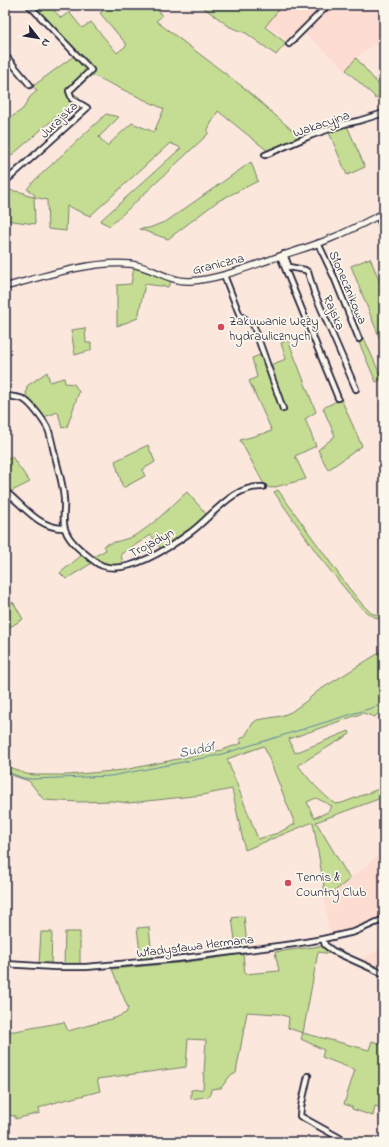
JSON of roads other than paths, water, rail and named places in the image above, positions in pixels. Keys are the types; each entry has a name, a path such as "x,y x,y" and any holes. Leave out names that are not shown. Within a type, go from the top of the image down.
{"street":[{"name":"Jurajska","path":"7,180 87,108 72,99 69,91 91,70 29,5"},
{"path":"289,44 328,5"},
{"path":"5,55 30,85"},
{"name":"Wakacyjna","path":"265,155 312,135 384,113"},
{"path":"381,214 384,230"},
{"name":"Graniczna","path":"5,287 89,266 112,263 137,265 180,281 190,281 224,275 318,243 381,214"},
{"name":"Słonecznikowa","path":"318,243 334,276 359,339"},
{"path":"282,255 338,398"},
{"name":"Rajska","path":"282,255 289,267 308,272 314,292 356,389"},
{"path":"224,275 240,316 253,324 283,409"},
{"path":"5,395 22,398 27,402 47,428 62,481 65,501 64,528 56,529 50,527 26,512 5,491"},
{"name":"Trojadyn","path":"64,528 69,538 98,564 110,568 128,566 146,560 192,532 233,495 249,487 262,487"},
{"name":"Władysława Hermana","path":"5,964 69,967 117,965 204,956 323,939 354,932 384,919"},
{"path":"323,939 325,945 333,951 384,974"},
{"path":"308,1076 300,1107 300,1116 348,1142"}],"waterway":[{"name":"Sudół","path":"5,771 23,778 32,779 111,776 219,755 378,706 384,701"}],"place":[{"name":"Zakuwanie Węży hydraulicznych","path":"221,327"},
{"name":"Tennis & Country Club","path":"288,883"}]}
